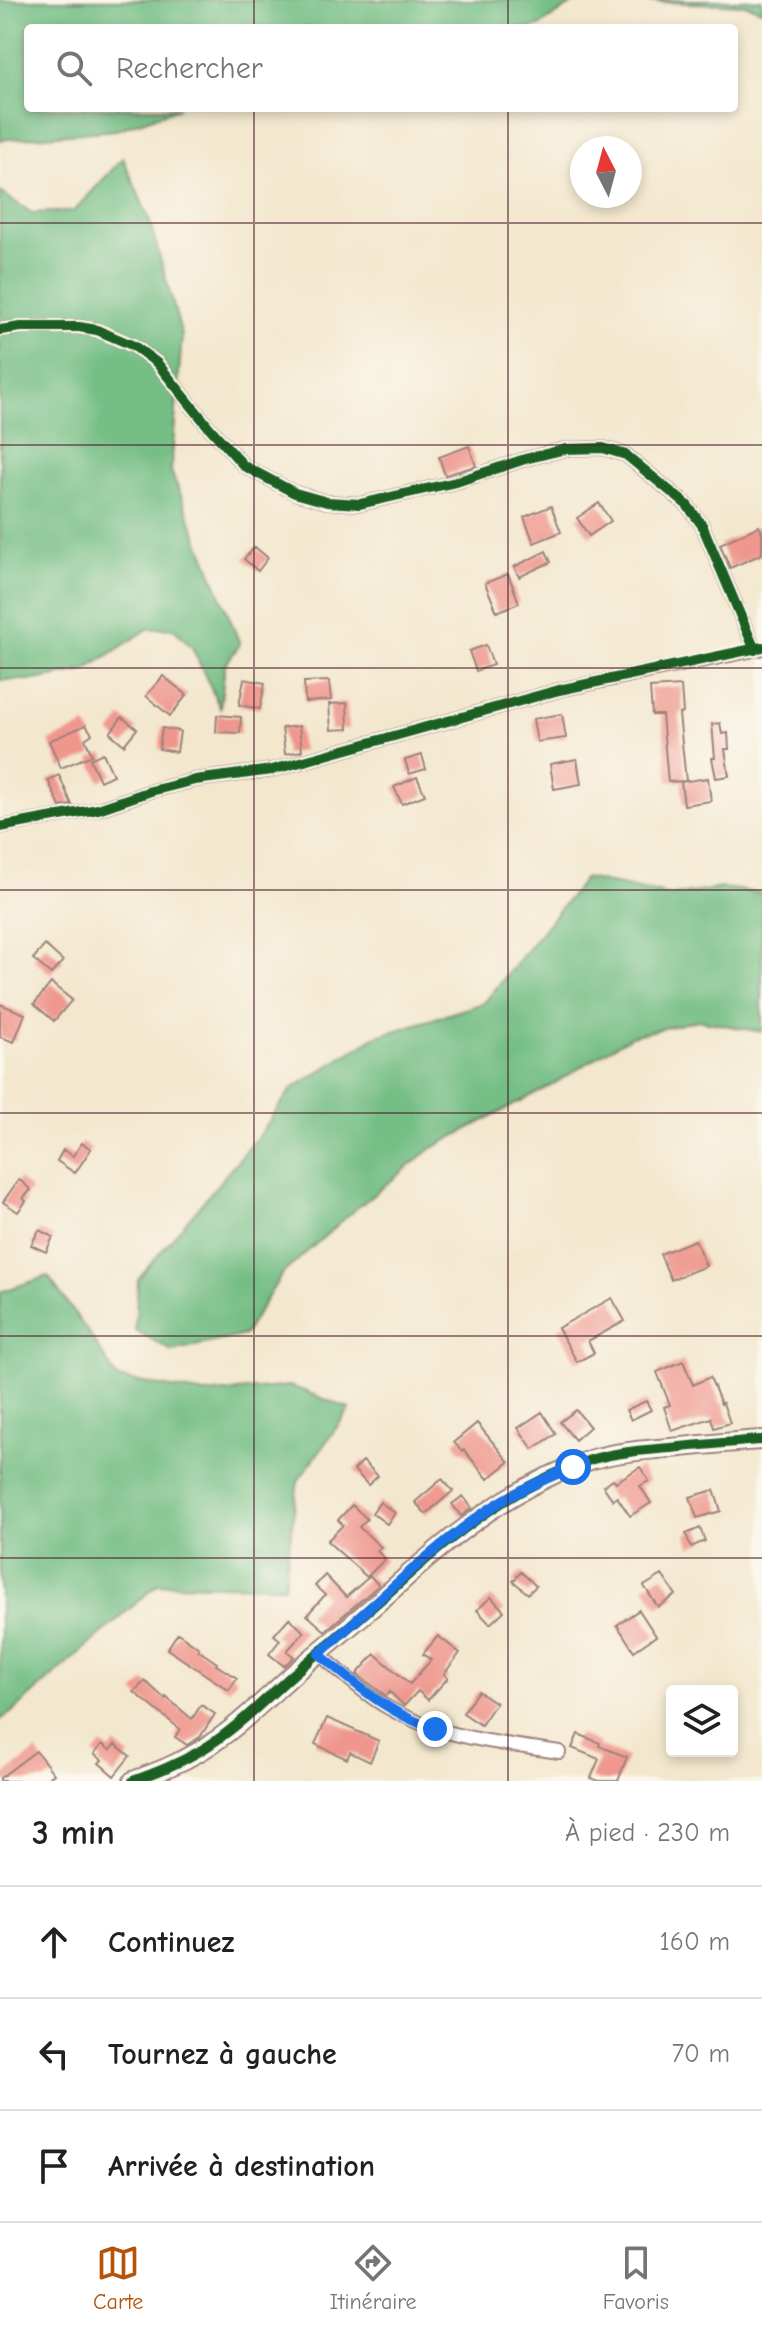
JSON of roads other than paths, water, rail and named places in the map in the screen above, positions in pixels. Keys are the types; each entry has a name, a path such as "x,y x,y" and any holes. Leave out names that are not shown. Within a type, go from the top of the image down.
{"street":[{"path":"0,330 79,327 97,330 134,346 157,363 244,466 295,493 327,502 360,504 456,482 566,449 603,448 626,455 687,505 702,525 758,649 559,690 272,770 195,780 98,809 0,827"},
{"path":"133,1781 161,1772 201,1751 250,1715 452,1537 494,1506 543,1479 595,1458 762,1440"},
{"path":"319,1654 384,1706 414,1722 456,1736 559,1752"}]}
